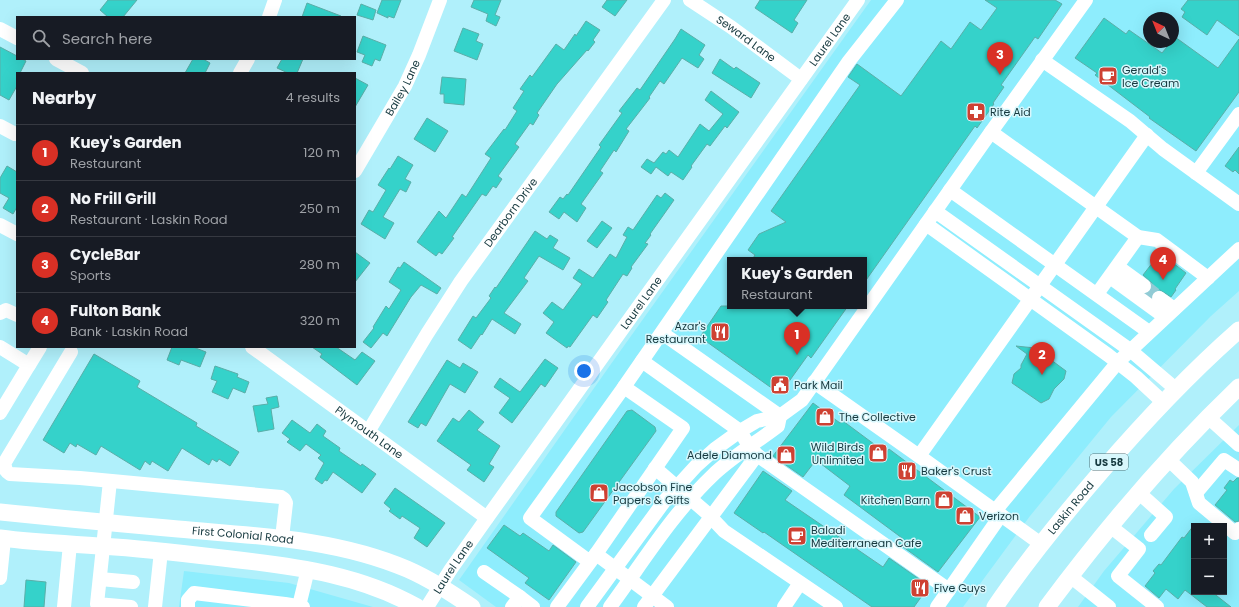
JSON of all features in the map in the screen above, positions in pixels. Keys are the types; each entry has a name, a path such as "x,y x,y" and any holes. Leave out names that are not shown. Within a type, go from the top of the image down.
{"main road":[{"name":"Laskin Road","path":"995,607 1041,544 1072,505 1115,456 1176,390 1239,330"},
{"path":"1047,607 1070,576 1138,492 1208,417 1239,388"},
{"name":"First Colonial Road","path":"0,512 105,523 282,538 320,544 359,553 406,569 440,586 472,607"},
{"path":"2,538 161,551 308,569 346,578 370,586 396,596 417,607"}],"street":[{"path":"269,16 275,0"},
{"name":"Bailey Lane","path":"356,169 405,86 419,55 440,0"},
{"name":"Dearborn Drive","path":"368,432 461,281 664,0"},
{"name":"Seward Lane","path":"690,0 801,78"},
{"name":"Laurel Lane","path":"427,607 487,518 858,0"},
{"path":"667,607 648,602 630,579 615,568 593,558 530,518 662,333 849,61 897,0"},
{"path":"867,307 1086,0"},
{"path":"0,29 16,37"},
{"path":"58,60 80,72"},
{"path":"241,72 247,60"},
{"path":"1042,60 1130,121 1196,173 1239,204"},
{"path":"1196,173 1239,114"},
{"path":"0,126 15,134"},
{"path":"991,132 1138,237 1157,240 1208,278"},
{"path":"919,456 1147,135"},
{"path":"950,190 1149,332"},
{"path":"935,211 1130,350 1176,390"},
{"path":"926,224 1118,362 1164,403"},
{"path":"0,226 16,234"},
{"path":"1097,294 1138,237"},
{"path":"937,607 998,513 1118,362 1239,249"},
{"path":"1114,272 1144,286"},
{"path":"1114,272 1169,313"},
{"path":"1158,298 1169,313"},
{"path":"587,607 676,487 711,453 740,431 757,421 780,416 802,400 866,309"},
{"path":"0,313 6,310 16,315"},
{"path":"662,333 780,416"},
{"path":"0,347 29,365"},
{"path":"0,413 39,348"},
{"name":"Plymouth Lane","path":"253,348 487,518"},
{"path":"71,352 5,462 4,467 7,472 10,474 110,481 281,497 286,503 282,538"},
{"path":"642,361 740,431 753,450 949,590"},
{"path":"814,382 1041,544"},
{"path":"557,607 593,558 683,428 624,387"},
{"path":"648,602 710,517 753,450 778,426 780,416"},
{"path":"1208,417 1239,445"},
{"path":"610,607 666,527 690,499 734,456 753,450"},
{"path":"1168,459 1192,482 1198,503 1236,533 1239,529"},
{"path":"1196,493 1224,460 1239,470"},
{"path":"655,468 724,531 836,607"},
{"path":"110,481 97,604 131,607"},
{"path":"1138,492 1166,517 1151,535"},
{"path":"1110,526 1139,549 1118,576 1157,607"},
{"path":"0,578 2,538"},
{"path":"64,607 70,544"},
{"path":"155,607 161,551"},
{"path":"188,607 188,600 194,593 301,607 308,569"},
{"path":"484,572 516,602 533,607"},
{"path":"1070,576 1109,607"},
{"path":"100,578 132,582"},
{"path":"784,607 800,583"}],"shaded area":[{"path":"871,0 1239,0 1239,291 1211,316 1111,417 1030,516 963,607 496,607 459,580"},
{"path":"1239,425 1239,607 1078,607 1104,571 1174,489"},
{"path":"184,571 289,583 373,607 179,607"}],"building":[{"path":"108,0 137,0 124,16 107,16 100,10"},
{"path":"382,0 401,0 394,18 388,16 388,18 377,13"},
{"path":"474,0 501,0 495,15 500,17 496,26 486,21 488,14 471,7"},
{"path":"607,0 627,0 615,16 602,7"},
{"path":"760,0 807,0 794,20 798,23 792,33 755,8"},
{"path":"985,0 1055,0 1062,4 1038,39 1035,37 1001,85 1004,87 993,103 994,104 977,128 975,126 867,279 867,257 754,257 755,255 748,250 759,234 786,222 771,211 860,85 848,77 857,64 901,96 941,41 951,49 970,22 981,30 997,8"},
{"path":"1188,0 1239,0 1239,36 1217,20 1207,35 1182,17 1185,12 1181,9"},
{"path":"307,3 341,16 302,16"},
{"path":"361,4 376,10 373,20 357,15"},
{"path":"1104,18 1126,34 1129,30 1143,40 1143,48 1155,48 1162,53 1166,48 1179,48 1179,40 1218,68 1239,39 1239,92 1196,151 1149,118 1150,117 1095,75 1097,73 1075,58"},
{"path":"586,21 600,30 593,40 595,42 557,84 537,113 539,115 533,125 530,123 515,144 519,147 498,176 502,179 496,188 493,186 486,196 482,194 452,237 454,238 442,254 439,252 436,256 417,242 439,211 446,218 462,194 466,197 491,158 485,154 504,129 505,130 517,111 513,108 524,91 520,89 530,75 532,77 556,44 564,50"},
{"path":"463,28 479,34 476,41 483,44 477,60 454,51"},
{"path":"681,29 705,45 699,55 704,59 698,68 682,58 664,84 660,81 649,97 650,98 626,129 629,131 616,152 614,150 600,171 603,173 581,204 586,208 577,222 564,212 559,219 549,212 560,197 563,199 567,194 568,195 601,147 599,145 622,113 619,111 637,88 640,90"},
{"path":"363,36 386,45 380,61 375,59 372,66 362,62 365,55 357,52"},
{"path":"0,47 16,55 16,60 26,61 20,72 16,72 16,88 9,100 0,95"},
{"path":"720,59 734,69 736,67 760,83 751,98 712,73"},
{"path":"192,60 205,60 210,63 206,72 186,72"},
{"path":"281,60 303,60 297,72 286,72 277,68"},
{"path":"442,77 466,79 464,105 444,103 444,94 440,94"},
{"path":"356,79 368,85 356,105"},
{"path":"711,91 739,112 727,128 725,126 710,146 707,144 683,180 671,172 668,176 656,167 651,174 641,167 647,159 654,163 663,152 666,154 669,150 678,157 700,124 709,131 723,114 705,100"},
{"path":"427,118 448,131 435,152 414,139"},
{"path":"1239,147 1239,174 1235,170 1233,172 1225,166"},
{"path":"398,156 413,165 405,179 411,182 406,192 400,189 383,217 394,223 385,239 361,224 369,210 373,212 386,190 378,185"},
{"path":"7,166 16,171 16,209 13,214 3,208 9,198 0,193 0,178"},
{"path":"665,193 674,200 650,234 651,235 645,243 648,244 631,267 632,268 627,276 623,274 606,300 608,302 597,318 593,315 570,347 568,346 567,348 546,333 554,322 543,313 552,302 563,310 582,284 573,278 579,269 593,278 610,254 616,258 627,237 623,235 628,227 633,230 657,195 661,198"},
{"path":"602,221 612,228 597,248 587,241"},
{"path":"535,231 547,239 550,235 558,240 553,248 570,258 563,270 539,256 524,278 528,281 504,313 521,324 515,334 492,319 471,349 458,340 473,316 476,318 491,298 489,296"},
{"path":"356,253 370,263 356,281"},
{"path":"1160,253 1186,273 1171,297 1160,290 1155,290 1151,296 1147,294 1151,291 1152,283 1143,275"},
{"path":"404,262 441,288 437,294 421,285 411,297 387,336 383,333 371,348 363,342 374,328 373,327 386,306 389,309 401,290 389,282 398,267 400,268"},
{"path":"721,306 727,306 727,309 846,309 811,358 808,355 780,394 700,337"},
{"path":"1016,346 1035,348 1066,371 1064,379 1054,389 1049,399 1041,403 1012,383 1014,374 1021,368 1027,354"},
{"path":"172,348 196,348 206,352 200,367 181,360 179,365 167,360"},
{"path":"313,348 337,348 355,360 362,352 375,361 357,385 320,357 322,354"},
{"path":"94,354 140,381 137,387 197,423 196,426 239,452 230,466 219,459 217,462 212,459 209,465 182,448 168,471 152,461 150,465 145,461 140,470 101,446 96,455 77,444 76,447 70,443 64,453 43,440"},
{"path":"545,359 558,368 545,387 541,384 512,423 499,413 510,398 494,387 500,378 520,392"},
{"path":"447,360 460,368 463,363 478,372 465,393 450,384 426,426 421,423 418,428 408,422"},
{"path":"215,366 238,374 237,377 249,382 245,393 233,388 228,399 212,392 217,381 211,379"},
{"path":"277,396 279,407 271,409 274,429 258,432 253,406 268,404 266,398"},
{"path":"813,403 840,423 843,421 886,453 889,449 980,517 938,572 899,544 902,538 844,495 850,486 816,460 803,477 773,456"},
{"path":"469,410 484,422 477,430 500,446 489,464 494,467 484,482 467,470 471,465 437,441 453,418 459,422"},
{"path":"632,410 655,427 656,431 583,532 579,533 556,516 556,512 627,411"},
{"path":"292,420 310,433 317,424 326,431 323,436 340,448 339,451 376,474 362,493 333,472 327,481 325,480 322,484 315,479 324,463 318,458 321,455 306,444 300,451 287,442 290,439 282,433"},
{"path":"763,471 792,491 785,500 883,567 889,558 929,586 914,607 872,607 734,513"},
{"path":"1239,478 1239,521 1235,522 1215,505 1227,490 1224,488 1230,480 1233,482"},
{"path":"395,488 445,523 427,547 414,538 420,528 402,516 400,519 389,511 391,509 384,503"},
{"path":"504,525 520,536 523,533 549,551 553,545 576,562 549,600 525,583 529,578 487,548"},
{"path":"1191,529 1191,595 1185,590 1178,599 1166,589 1159,598 1145,586 1155,573 1153,571 1159,564 1161,565 1182,537 1184,538"},
{"path":"26,580 46,582 44,607 24,607"},
{"path":"1191,595 1216,595 1231,607 1207,607"}],"tunnel":[{"path":"1144,286 1159,298"}],"place":[{"name":"CycleBar","path":"1000,75"},
{"name":"Gerald's Ice Cream","path":"1108,76"},
{"name":"Rite Aid","path":"976,112"},
{"name":"Fulton Bank","path":"1163,280"},
{"name":"Azar's Restaurant","path":"720,332"},
{"name":"Kuey's Garden","path":"797,355"},
{"name":"No Frill Grill","path":"1042,375"},
{"name":"Park Mail","path":"780,385"},
{"name":"The Collective","path":"825,417"},
{"name":"Wild Birds Unlimited","path":"878,453"},
{"name":"Adele Diamond","path":"786,455"},
{"name":"Baker's Crust","path":"907,471"},
{"name":"Jacobson Fine Papers & Gifts","path":"599,493"},
{"name":"Kitchen Barn","path":"944,500"},
{"name":"Verizon","path":"965,516"},
{"name":"Baladi Mediterranean Cafe","path":"797,536"},
{"name":"Five Guys","path":"920,588"}]}
